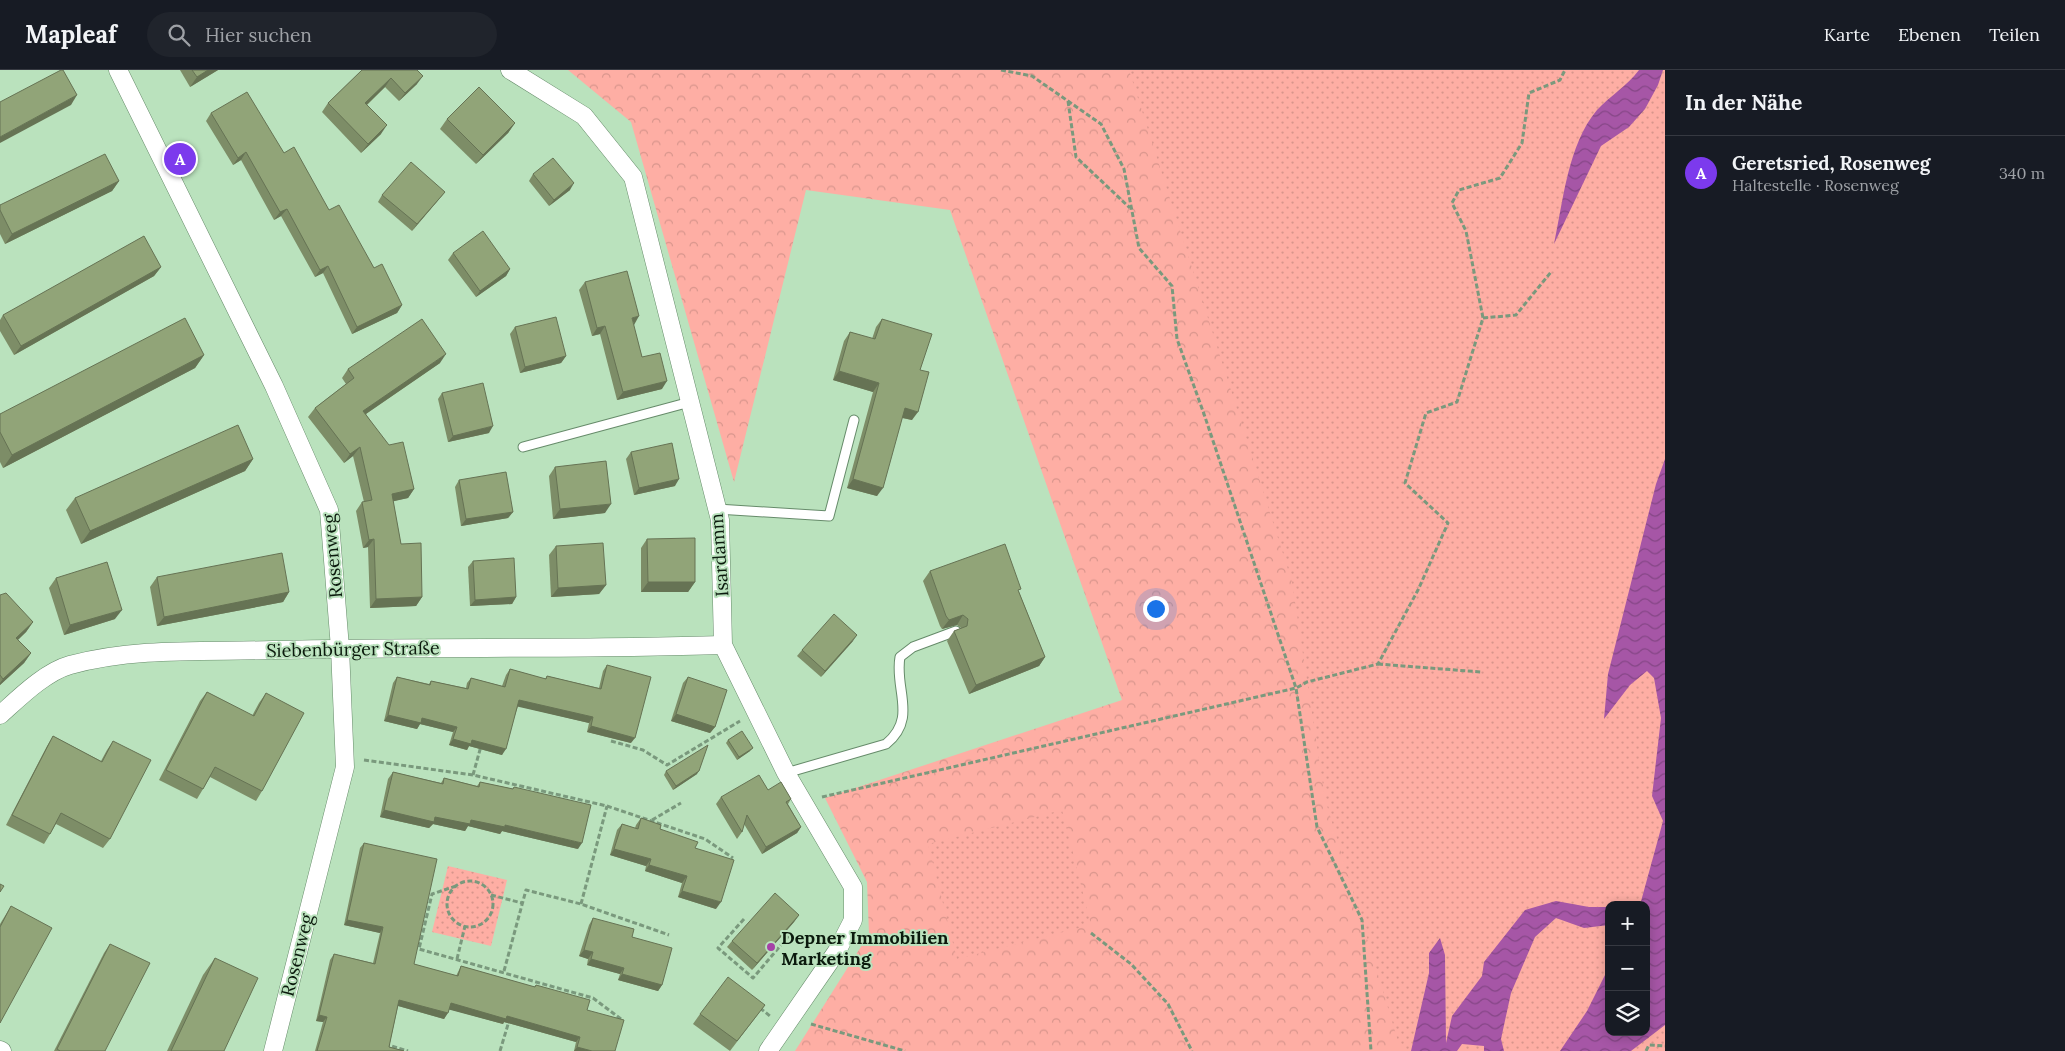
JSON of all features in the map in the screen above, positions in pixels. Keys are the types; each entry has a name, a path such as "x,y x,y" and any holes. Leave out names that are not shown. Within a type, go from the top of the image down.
{"street":[{"name":"Rosenweg","path":"118,70 274,386 329,510 340,648 345,767 273,1051"},
{"name":"Isardamm","path":"510,70 584,116 634,176 720,520 723,645 786,773 853,887 853,920 837,951 768,1051"},
{"name":"Siebenbürger Straße","path":"0,715 30,688 68,666 123,654 340,648 634,648 723,645"}],"lane":[{"path":"523,447 690,402"},
{"path":"717,509 829,516 854,420"},
{"path":"786,773 886,744 896,736 905,709 898,667 900,657 913,647 956,631"}],"path":[{"path":"1001,70 1032,76 1100,124 1124,169 1139,248 1172,286 1177,340 1204,414 1296,688 1317,827 1362,920 1371,1051"},
{"path":"1378,664 1418,590 1448,523 1405,483 1418,439 1426,413 1457,402 1483,318 1466,231 1452,203 1459,190 1500,178 1522,143 1529,93 1560,80 1565,70"},
{"path":"1068,101 1076,157 1130,208"},
{"path":"1483,318 1516,315 1551,272"},
{"path":"803,802 1296,688 1307,682 1378,664 1480,672"},
{"path":"611,741 644,750 666,765 755,711"},
{"path":"473,775 483,741"},
{"path":"345,757 473,775 607,806 705,839 733,858"},
{"path":"652,820 681,803"},
{"path":"581,904 607,806"},
{"path":"522,903 491,895 482,885 476,882 462,883 432,894 420,949 504,971 593,998 621,1019"},
{"path":"456,886 451,892 447,906 452,919 465,926 479,925 490,916 493,909 491,895"},
{"path":"504,971 526,890 581,904 669,935"},
{"path":"744,919 718,948 753,978 792,932"},
{"path":"457,958 465,926"},
{"path":"1090,933 1131,964 1168,1004 1192,1051"},
{"path":"520,986 522,977"},
{"path":"757,1006 788,1022 905,1051"},
{"path":"500,1051 511,1014"},
{"path":"382,1044 408,1051"},
{"path":"1646,1051 1649,1045 1665,1046"}],"green space":[{"path":"568,70 1639,70 1411,1051 795,1051 869,934 867,882 825,798 1122,700 950,210 806,190 734,482 631,122"},
{"path":"1129,70 1665,70 1665,1051 1401,1051 1325,799 1292,582"},
{"path":"1062,810 1091,925 957,959 928,844"},
{"path":"448,866 507,880 491,946 432,932"}],"water":[{"path":"1639,70 1663,70 1658,85 1645,109 1629,127 1601,146 1554,244 1568,174 1579,139 1597,110"},
{"path":"1665,459 1665,1025 1631,1051 1560,1051 1587,1011 1605,975 1605,1036 1650,1036 1650,901 1641,901 1663,821 1652,796 1661,718 1654,678 1647,671 1630,685 1604,719 1608,674 1656,484"},
{"path":"1556,901 1589,907 1605,907 1605,925 1584,928 1556,918 1535,937 1511,993 1501,1039 1504,1051 1484,1051 1484,1046 1462,1044 1457,1051 1411,1051 1429,973 1429,953 1440,938 1445,955 1446,1043 1452,1016 1482,976 1484,962 1525,910"}],"building":[{"path":"63,70 77,95 0,137 0,102"},
{"path":"192,70 208,70 197,77"},
{"path":"362,70 417,70 423,76 405,93 391,78 365,103 387,125 368,144 328,103"},
{"path":"479,87 515,123 483,155 447,119"},
{"path":"247,92 284,153 294,147 329,210 339,205 374,268 382,264 402,305 357,327 328,266 320,270 287,209 280,212 246,152 238,158 211,113"},
{"path":"105,154 119,181 12,234 0,210 0,205"},
{"path":"553,158 574,183 554,200 533,174"},
{"path":"411,162 445,192 417,224 382,195"},
{"path":"483,231 510,269 480,291 453,253"},
{"path":"144,236 161,267 21,346 3,315"},
{"path":"627,271 639,316 632,318 642,357 660,353 667,381 623,392 605,326 597,328 585,282"},
{"path":"556,317 566,356 525,367 515,327"},
{"path":"185,318 204,355 12,455 0,432 0,414"},
{"path":"422,319 446,354 363,411 389,445 403,442 414,489 392,494 401,544 421,543 422,597 376,599 374,539 369,540 362,502 372,500 360,447 350,454 315,408 354,378 348,369"},
{"path":"882,319 932,334 920,370 929,372 918,412 905,408 883,488 853,479 879,383 839,371 850,332 875,339"},
{"path":"483,383 493,426 453,436 442,393"},
{"path":"238,425 253,459 90,531 75,498"},
{"path":"672,443 679,479 639,488 631,452"},
{"path":"606,461 611,504 560,509 555,467"},
{"path":"506,472 513,512 466,519 459,480"},
{"path":"695,538 695,582 648,582 647,539"},
{"path":"603,543 606,585 558,588 556,546"},
{"path":"1005,544 1021,589 1018,590 1045,657 976,685 954,631 967,626 968,619 963,615 949,620 930,571"},
{"path":"282,553 289,592 164,617 157,577"},
{"path":"514,558 516,597 475,600 473,561"},
{"path":"107,562 122,610 70,625 56,578"},
{"path":"6,593 33,622 16,638 31,653 3,679 0,675 0,595"},
{"path":"834,614 857,635 825,671 802,650"},
{"path":"607,665 651,677 635,738 591,726 593,717 519,700 506,749 472,740 471,744 453,739 457,727 422,718 421,723 388,715 397,677 430,685 431,681 468,689 471,678 505,687 510,669 546,679 547,676 601,689"},
{"path":"688,677 727,690 715,727 676,714"},
{"path":"207,692 254,716 266,693 304,713 262,791 215,767 203,789 166,770"},
{"path":"742,731 753,748 739,757 728,740"},
{"path":"53,736 102,762 113,741 151,760 110,839 61,813 50,834 12,815"},
{"path":"708,745 699,771 676,786 666,771"},
{"path":"393,772 443,784 444,778 479,787 480,782 513,789 514,787 591,805 582,843 505,825 505,827 471,820 470,824 435,817 434,822 384,810"},
{"path":"759,775 768,790 781,782 791,799 786,802 801,827 766,847 747,815 742,832 721,797"},
{"path":"641,818 661,825 660,829 698,842 695,848 734,860 721,902 682,891 687,876 649,865 651,859 614,849 622,824 638,829"},
{"path":"364,843 437,859 414,964 458,976 461,966 590,1000 587,1010 624,1020 615,1051 592,1051 577,1047 580,1037 507,1016 506,1019 451,1003 448,1013 399,1000 389,1047 404,1051 317,1051 327,1017 319,1015 334,954 375,964 383,927 347,920"},
{"path":"0,884 4,886 0,892"},
{"path":"775,893 799,915 757,963 732,941"},
{"path":"11,906 52,928 0,1023 0,927"},
{"path":"593,918 634,929 632,937 672,948 662,985 622,974 624,968 591,959 593,952 584,950"},
{"path":"110,944 150,963 105,1051 60,1051 57,1049"},
{"path":"215,958 258,978 224,1051 171,1051"},
{"path":"728,977 765,1005 737,1041 700,1014"}],"place":[{"name":"Geretsried, Rosenweg","path":"180,159"},
{"name":"Depner Immobilien Marketing","path":"771,947"}]}
